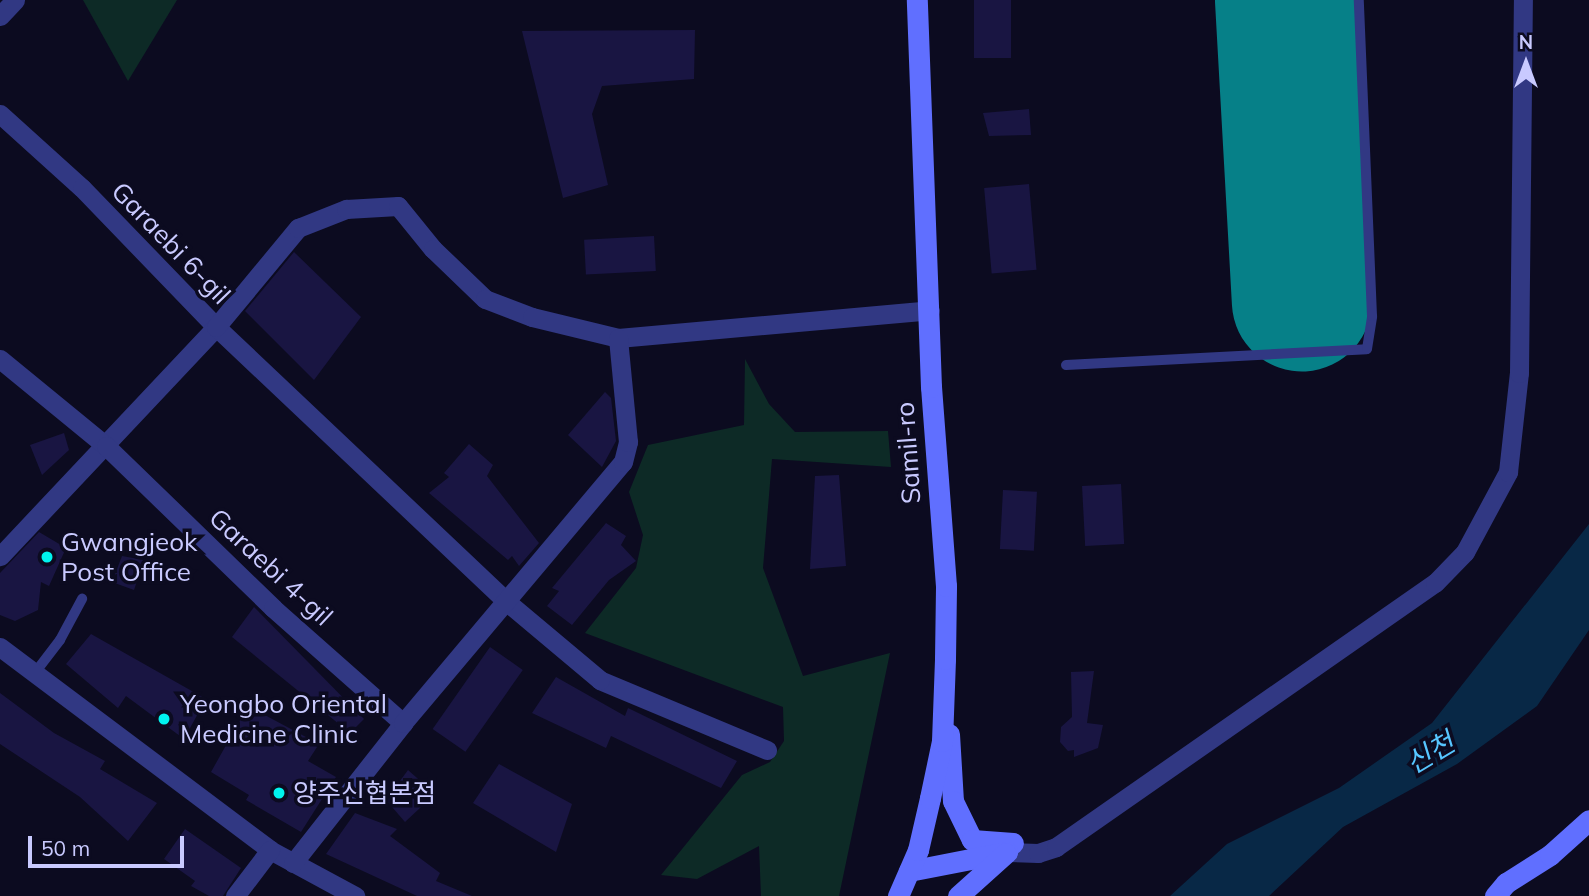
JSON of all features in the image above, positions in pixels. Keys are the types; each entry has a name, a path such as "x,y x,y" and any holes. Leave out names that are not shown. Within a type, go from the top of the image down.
{"main road":[{"name":"Samil-ro","path":"898,896 918,850 939,752 944,684 946,586 930,310 917,0"},
{"path":"944,684 953,801 972,840 1010,847"},
{"path":"1495,896 1506,883 1550,855 1589,820"},
{"path":"909,871 1010,847"},
{"path":"958,896 1010,847"}],"street":[{"path":"0,16 15,0"},
{"path":"1010,847 1038,853 1056,847 1435,583 1465,552 1508,472 1519,373 1522,0"},
{"name":"Garaebi 6-gil","path":"0,114 82,188 216,327 0,556"},
{"path":"767,750 600,680 506,601 216,327 298,228 346,209 398,206 433,249 485,299 532,317 618,338 930,310"},
{"path":"293,863 403,723 622,462 628,442 618,338"},
{"path":"0,359 106,446"},
{"name":"Garaebi 4-gil","path":"106,446 273,608 403,723"},
{"path":"0,647 270,850 355,896"},
{"path":"235,896 270,850"}],"lane":[{"path":"1066,365 1367,349 1372,316 1359,0"},
{"path":"34,674 60,640 82,598"}],"green space":[{"path":"83,0 177,0 128,81"},
{"path":"745,359 769,404 795,432 888,431 891,467 772,459 763,568 803,676 890,653 839,896 761,896 759,846 697,879 661,875 742,775 770,762 784,741 783,707 585,633 636,568 643,535 629,492 648,445 744,425"}],"water":[{"name":"신천","path":"1589,524 1589,630 1537,706 1457,764 1343,827 1269,896 1170,896 1227,844 1339,788 1432,723"}],"building":[{"path":"974,0 1011,0 1011,58 974,58"},
{"path":"695,30 694,79 602,86 592,114 608,185 563,198 522,31"},
{"path":"1029,109 1031,135 989,136 983,113"},
{"path":"1029,184 1036,270 992,274 984,188"},
{"path":"654,236 656,271 586,275 584,240"},
{"path":"294,252 361,317 314,380 245,311"},
{"path":"605,392 611,398 616,441 602,467 568,435"},
{"path":"64,433 69,450 42,475 30,445"},
{"path":"469,444 493,465 487,476 539,543 519,566 512,556 508,560 429,493 449,477 444,473"},
{"path":"839,475 846,566 810,569 815,476"},
{"path":"1121,484 1124,544 1085,546 1082,486"},
{"path":"1003,490 1037,492 1034,551 1000,549"},
{"path":"606,523 626,536 621,545 636,561 609,580 572,625 547,606 559,591 552,588"},
{"path":"39,532 66,548 49,586 41,582 38,610 15,621 0,615 0,573"},
{"path":"122,556 144,560 134,590 112,582"},
{"path":"254,607 364,719 350,733 232,637"},
{"path":"91,634 206,699 184,739 126,696 118,708 66,664"},
{"path":"490,647 523,670 465,752 433,729"},
{"path":"1094,671 1087,723 1103,725 1098,748 1074,757 1074,750 1068,751 1060,742 1061,727 1072,717 1071,672"},
{"path":"556,677 625,716 628,708 737,761 721,788 611,736 606,748 532,713"},
{"path":"0,693 54,733 105,761 100,769 157,803 128,841 80,797 0,744"},
{"path":"248,706 319,744 308,761 336,777 301,832 246,800 249,795 211,772"},
{"path":"499,764 572,804 556,852 473,803"},
{"path":"408,770 435,794 405,822 386,800"},
{"path":"355,813 397,829 390,836 440,873 436,881 472,896 417,896 326,854"},
{"path":"185,829 241,868 223,896 209,896 191,886 195,881 164,859"}],"runway":[{"path":"1285,0 1302,302"}],"place":[{"name":"Gwangjeok Post Office","path":"47,557"},
{"name":"Yeongbo Oriental Medicine Clinic","path":"164,719"},
{"name":"양주신협본점","path":"279,793"}]}
